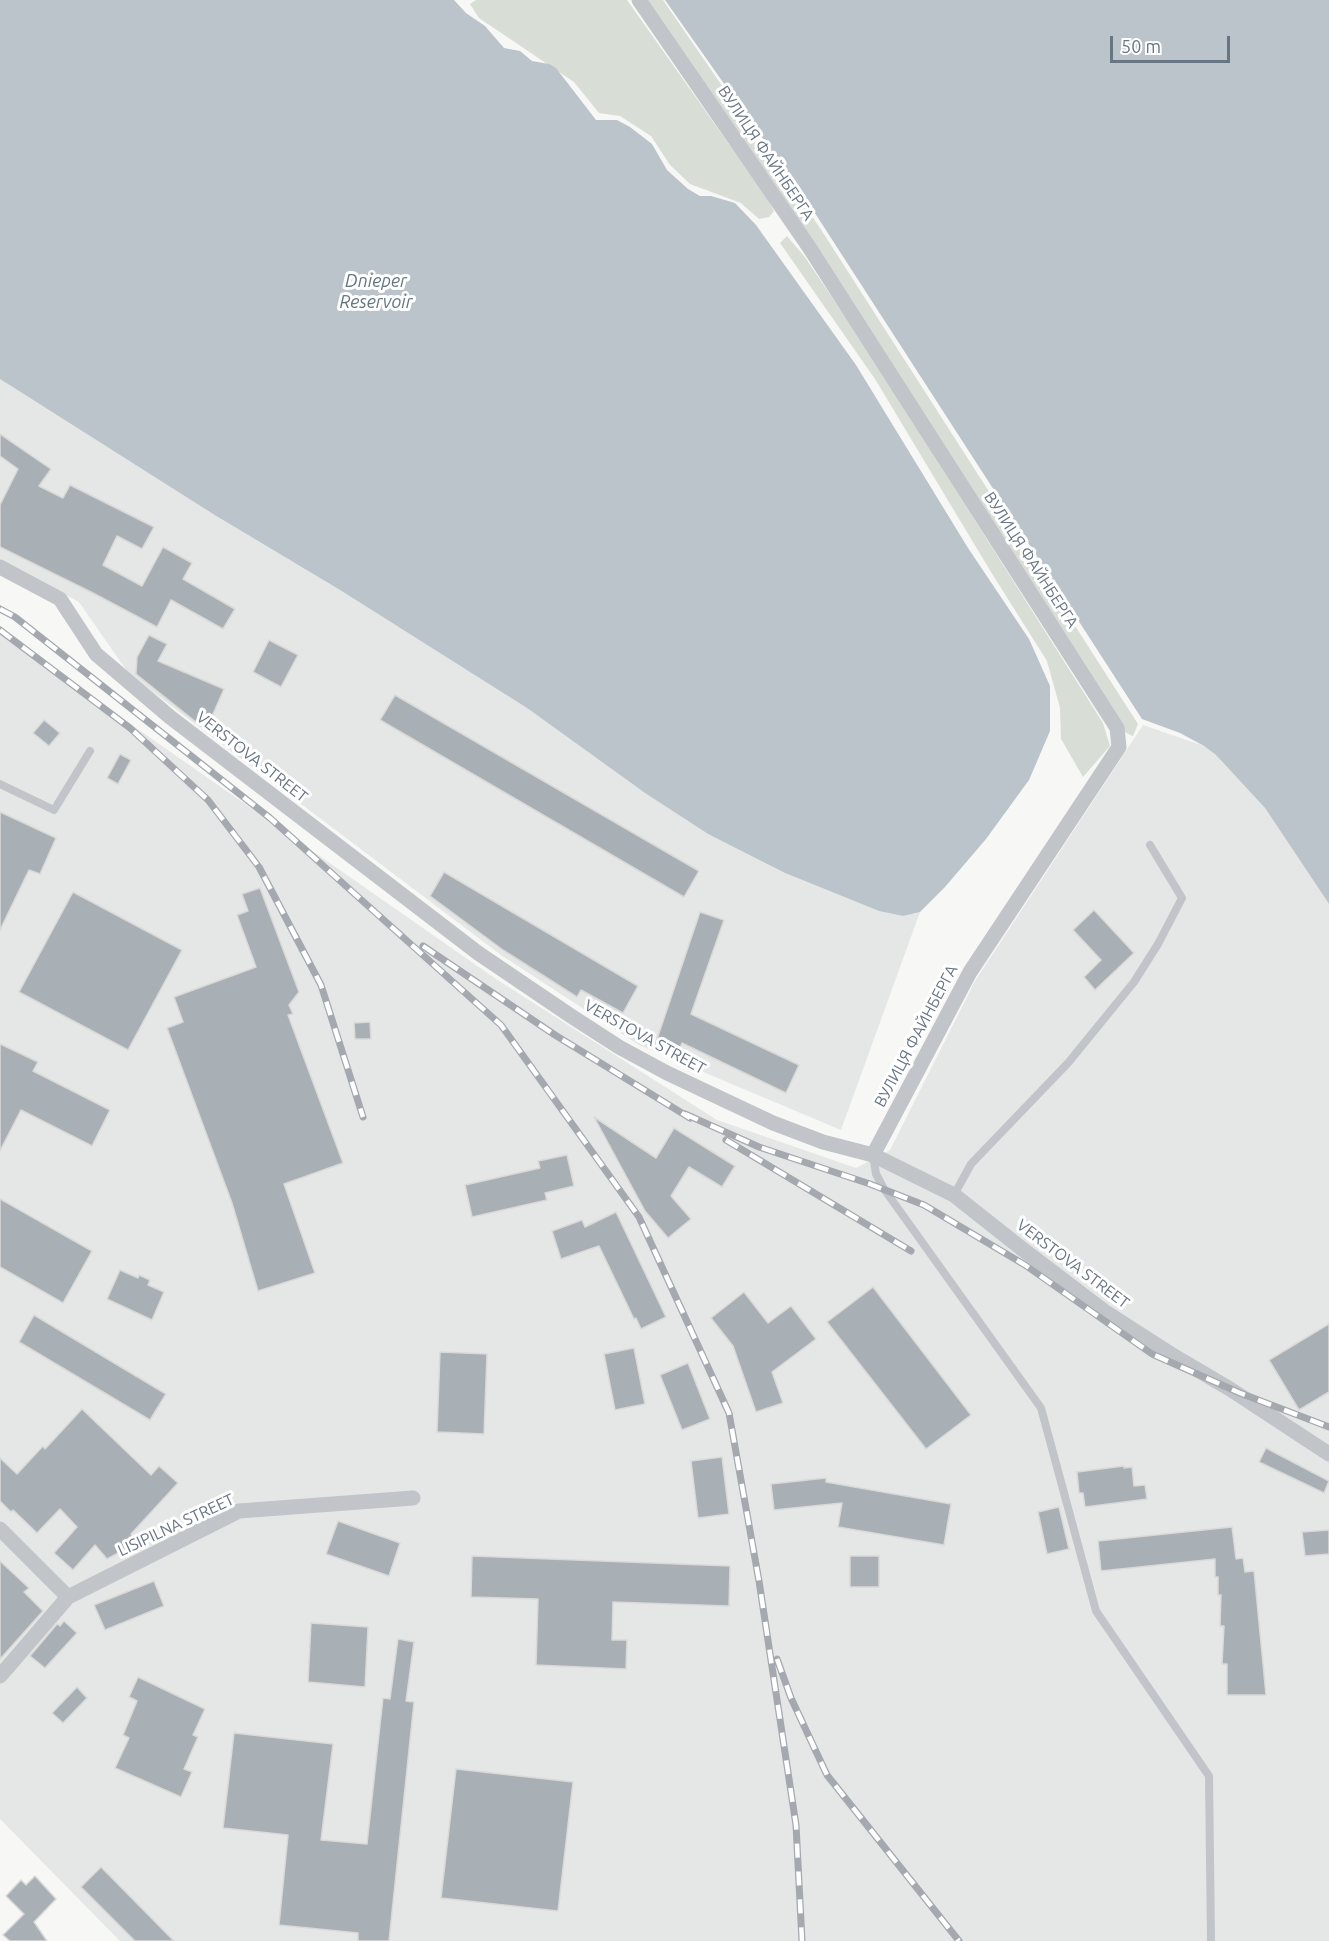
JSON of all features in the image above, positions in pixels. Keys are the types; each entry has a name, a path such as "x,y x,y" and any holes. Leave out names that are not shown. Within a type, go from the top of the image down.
{"street":[{"name":"ВУЛИЦЯ ФАЙНБЕРГА","path":"639,0 809,247 1117,728 1119,747 970,972 873,1155"},
{"name":"VERSTOVA STREET","path":"0,567 60,599 96,654 170,717 478,953 571,1016 619,1047 668,1073 773,1123 823,1142 873,1155 954,1195 1104,1311 1329,1454"},
{"name":"LISIPILNA STREET","path":"0,1676 68,1597 239,1511 413,1498"},
{"path":"0,1529 68,1597"}],"lane":[{"path":"0,784 54,810 90,752"},
{"path":"954,1195 971,1164 1068,1063 1134,982 1158,944 1182,898 1150,845"},
{"path":"873,1155 876,1174 884,1189 1041,1408 1096,1611 1209,1776 1211,1941"}],"shaded area":[{"path":"476,0 627,0 774,211 769,217 759,219 741,203 690,184 670,165 651,136 620,116 599,113 574,82 479,18 470,4"},
{"path":"644,0 663,0 820,228 1138,724 1133,736 1124,732"},
{"path":"787,236 804,256 859,337 1103,723 1110,746 1083,777 1061,739 1060,708 1047,661 875,379 780,243"},
{"path":"0,379 527,708 645,793 708,834 785,873 879,911 903,916 920,912 841,1130 639,1045 501,955 129,674 79,602 0,560"},
{"path":"0,633 496,979 717,1120 856,1168 890,1150 975,981 1143,725 1204,746 1216,755 1265,808 1329,904 1329,1941 120,1941 0,1819"}],"water":[{"name":"Dnieper Reservoir","path":"0,0 454,0 466,13 485,26 504,48 520,51 532,61 549,64 556,68 596,120 617,120 652,144 667,170 688,189 700,196 711,196 735,203 756,225 856,365 968,548 1029,639 1050,686 1050,731 1029,780 986,839 945,887 920,912 903,916 879,911 785,873 708,834 645,793 527,708 0,379"},
{"path":"665,0 1329,0 1329,904 1265,808 1216,755 1180,733 1142,719 811,207"}],"building":[{"path":"0,434 51,469 39,486 63,498 70,485 154,527 142,549 117,536 103,565 142,586 163,547 192,563 183,579 235,609 223,629 171,600 157,627 0,547 0,505 18,469 0,456"},
{"path":"149,635 167,644 158,661 224,689 206,730 136,674 137,657"},
{"path":"269,640 298,655 281,687 253,672"},
{"path":"395,695 699,871 684,897 380,720"},
{"path":"44,720 60,733 49,746 33,733"},
{"path":"120,754 131,760 118,784 107,778"},
{"path":"0,812 56,838 40,874 29,870 0,930"},
{"path":"444,872 638,986 623,1013 581,990 577,997 503,950 430,896"},
{"path":"260,888 299,992 289,1005 293,1014 288,1015 343,1163 284,1184 315,1273 258,1291 232,1203 167,1028 183,1022 174,997 256,967 237,915 248,911 242,894"},
{"path":"73,892 182,950 128,1050 19,992"},
{"path":"1094,910 1134,953 1095,990 1084,977 1101,960 1073,930"},
{"path":"700,912 724,920 691,1014 799,1065 786,1093 682,1043 677,1056 654,1048"},
{"path":"370,1022 371,1039 355,1039 354,1023"},
{"path":"0,1044 38,1062 33,1071 110,1110 92,1146 21,1110 0,1151"},
{"path":"594,1117 656,1158 674,1128 735,1166 722,1187 689,1167 671,1196 691,1219 668,1238 645,1211"},
{"path":"567,1155 574,1186 545,1193 547,1200 472,1217 465,1185 540,1168 538,1161"},
{"path":"0,1199 92,1251 63,1303 0,1267"},
{"path":"616,1212 666,1317 641,1329 599,1246 561,1259 552,1231 582,1220 585,1227"},
{"path":"120,1270 138,1278 139,1275 150,1280 148,1285 164,1292 152,1320 107,1299"},
{"path":"873,1287 971,1415 926,1449 827,1322"},
{"path":"744,1292 768,1323 791,1306 816,1339 772,1372 783,1403 756,1412 733,1346 711,1318"},
{"path":"34,1315 166,1394 150,1420 19,1342"},
{"path":"1329,1324 1329,1392 1299,1410 1269,1360"},
{"path":"634,1348 645,1404 615,1410 604,1354"},
{"path":"440,1352 487,1354 484,1434 437,1432"},
{"path":"688,1363 710,1419 682,1430 660,1375"},
{"path":"82,1409 151,1475 159,1466 178,1483 131,1534 135,1544 107,1559 95,1545 73,1570 54,1553 77,1527 60,1509 37,1533 13,1510 11,1512 0,1501 0,1458 17,1474 43,1446 45,1449"},
{"path":"1266,1448 1329,1481 1324,1493 1259,1462"},
{"path":"722,1457 729,1514 698,1518 691,1461"},
{"path":"1124,1466 1124,1468 1132,1467 1134,1486 1145,1485 1147,1499 1085,1507 1083,1493 1079,1493 1077,1472"},
{"path":"826,1478 826,1482 951,1504 944,1545 838,1527 842,1503 774,1510 771,1484"},
{"path":"1059,1507 1069,1549 1047,1554 1038,1512"},
{"path":"338,1521 400,1543 389,1576 326,1554"},
{"path":"1232,1527 1236,1559 1243,1558 1245,1572 1254,1571 1266,1695 1227,1695 1227,1664 1222,1664 1224,1626 1220,1626 1221,1595 1218,1595 1218,1577 1215,1577 1215,1559 1101,1571 1098,1541"},
{"path":"1329,1530 1329,1554 1305,1556 1302,1532"},
{"path":"472,1556 730,1566 729,1606 613,1602 612,1640 627,1640 626,1669 536,1665 538,1599 471,1597"},
{"path":"850,1556 879,1556 879,1587 850,1587"},
{"path":"0,1561 29,1588 24,1592 43,1611 0,1659"},
{"path":"154,1581 164,1606 105,1630 94,1605"},
{"path":"64,1621 77,1633 45,1668 30,1656 57,1624 60,1626"},
{"path":"311,1623 368,1627 365,1687 308,1682"},
{"path":"398,1639 414,1642 406,1701 414,1702 389,1941 358,1941 358,1933 279,1925 288,1835 223,1828 234,1733 333,1744 321,1840 367,1844 383,1698 390,1699"},
{"path":"138,1677 205,1709 193,1735 198,1737 184,1769 192,1772 181,1797 115,1768 129,1738 123,1735 137,1701 129,1697"},
{"path":"77,1687 87,1698 63,1723 52,1713"},
{"path":"456,1769 573,1782 558,1911 441,1898"},
{"path":"101,1867 174,1941 135,1941 81,1887"},
{"path":"35,1876 56,1899 34,1922 47,1941 10,1941 3,1935 24,1914 6,1896 21,1880 26,1885"}],"railway":[{"path":"0,609 15,617 270,818 501,1025 639,1217 729,1413 759,1581 796,1825 802,1941"},
{"path":"0,630 130,728 208,800 259,867 321,985 363,1117"},
{"path":"423,946 555,1035 690,1118"},
{"path":"685,1114 759,1147 870,1184 924,1205 1025,1265 1152,1354 1240,1393 1329,1427"},
{"path":"726,1140 911,1251"},
{"path":"777,1659 791,1698 827,1775 959,1941"}]}
